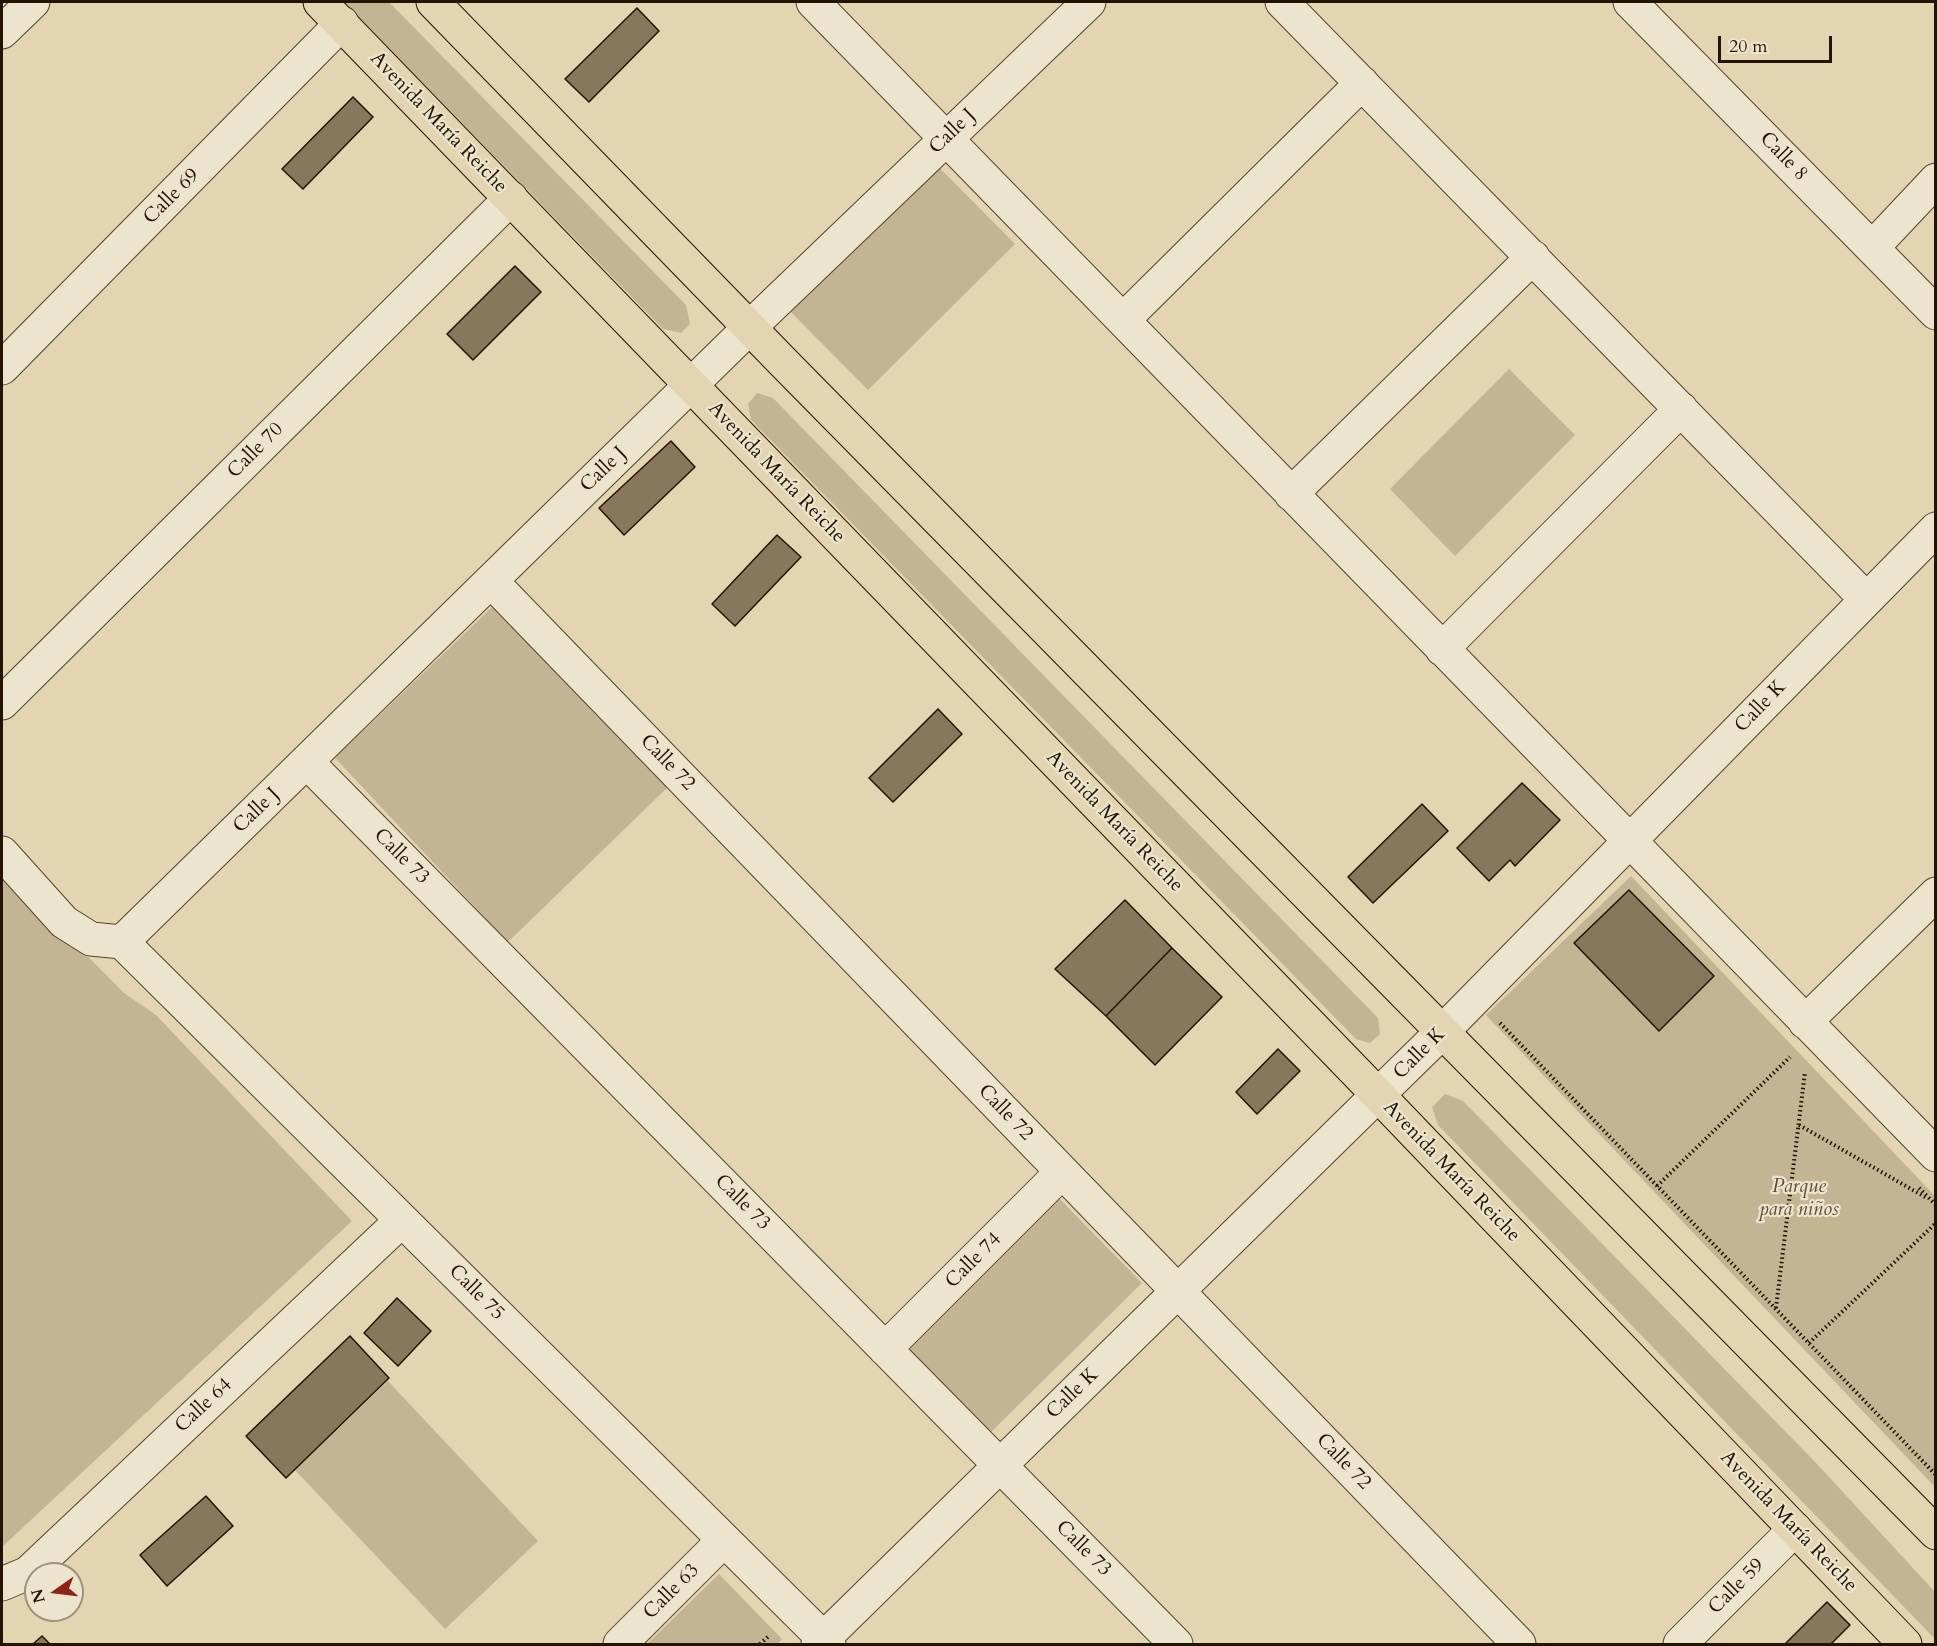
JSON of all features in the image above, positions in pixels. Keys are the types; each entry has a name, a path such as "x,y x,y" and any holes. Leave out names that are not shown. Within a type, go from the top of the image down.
{"main road":[{"path":"433,2 1935,1533"},
{"name":"Avenida María Reiche","path":"331,12 1905,1644"}],"street":[{"path":"2,32 33,2"},
{"path":"813,2 1935,1155"},
{"name":"Calle J","path":"122,942 750,327 1089,2"},
{"path":"1282,2 1866,599"},
{"name":"Calle 8","path":"1630,2 1935,313"},
{"name":"Calle 69","path":"2,369 331,12"},
{"path":"1123,320 1362,83"},
{"path":"1872,248 1935,180"},
{"name":"Calle 70","path":"2,703 511,198"},
{"path":"1291,494 1533,257"},
{"path":"1442,649 1681,409"},
{"name":"Calle K","path":"824,1643 1000,1466 1442,1032 1935,529"},
{"name":"Calle 72","path":"491,581 1519,1644"},
{"name":"Calle 73","path":"308,762 1176,1644"},
{"path":"2,853 64,922 91,939 122,942"},
{"path":"1805,1022 1935,894"},
{"name":"Calle 75","path":"122,942 724,1540 824,1643"},
{"name":"Calle 74","path":"885,1349 1062,1173"},
{"name":"Calle 64","path":"2,1584 28,1573 402,1220"},
{"name":"Calle 59","path":"1680,1644 1795,1529"},
{"name":"Calle 63","path":"620,1644 724,1540"}],"path":[{"path":"1495,1018 1935,1475"},
{"path":"1657,1186 1793,1054 1800,1061"},
{"path":"1775,1309 1806,1068 1814,1076"},
{"path":"1799,1125 1930,1200"},
{"path":"1915,1183 1935,1205"},
{"path":"1809,1343 1935,1222"},
{"path":"760,1644 772,1633"}],"green space":[{"path":"344,2 389,2 686,305 690,324 681,333 663,329"},
{"path":"934,162 1015,244 868,390 787,308"},
{"path":"1509,369 1575,435 1455,556 1390,489"},
{"path":"757,393 773,398 1378,1018 1380,1034 1370,1043 1356,1039 751,420 748,404"},
{"path":"492,607 667,788 508,942 335,758"},
{"path":"2,870 124,993 156,1015 352,1221 2,1547"},
{"name":"Parque para niños","path":"1631,876 1935,1196 1935,1487 1486,1015"},
{"path":"1445,1094 1463,1101 1818,1465 1935,1592 1935,1639 1438,1125 1432,1107"},
{"path":"1047,1186 1142,1283 990,1433 895,1336"},
{"path":"388,1381 538,1541 445,1629 295,1470"},
{"path":"719,1574 782,1639 777,1644 647,1644"}],"building":[{"path":"637,8 659,31 589,102 565,79"},
{"path":"353,97 373,117 303,189 282,169"},
{"path":"515,266 541,292 473,360 447,334"},
{"path":"671,441 695,467 624,535 599,508"},
{"path":"777,535 801,557 735,626 712,604"},
{"path":"938,709 962,734 893,802 869,778"},
{"path":"1522,783 1560,820 1515,866 1510,860 1489,881 1457,848"},
{"path":"1422,804 1448,831 1373,903 1348,877"},
{"path":"1629,890 1714,976 1659,1031 1574,943"},
{"path":"1125,900 1172,948 1106,1016 1055,969"},
{"path":"1172,948 1222,997 1155,1065 1106,1016"},
{"path":"1278,1049 1300,1071 1257,1114 1236,1092"},
{"path":"397,1298 431,1331 398,1366 364,1333"},
{"path":"350,1336 389,1378 286,1478 246,1436"},
{"path":"206,1496 233,1526 167,1586 140,1555"},
{"path":"1827,1602 1850,1625 1831,1644 1785,1644"},
{"path":"42,1636 50,1644 33,1644"}]}
